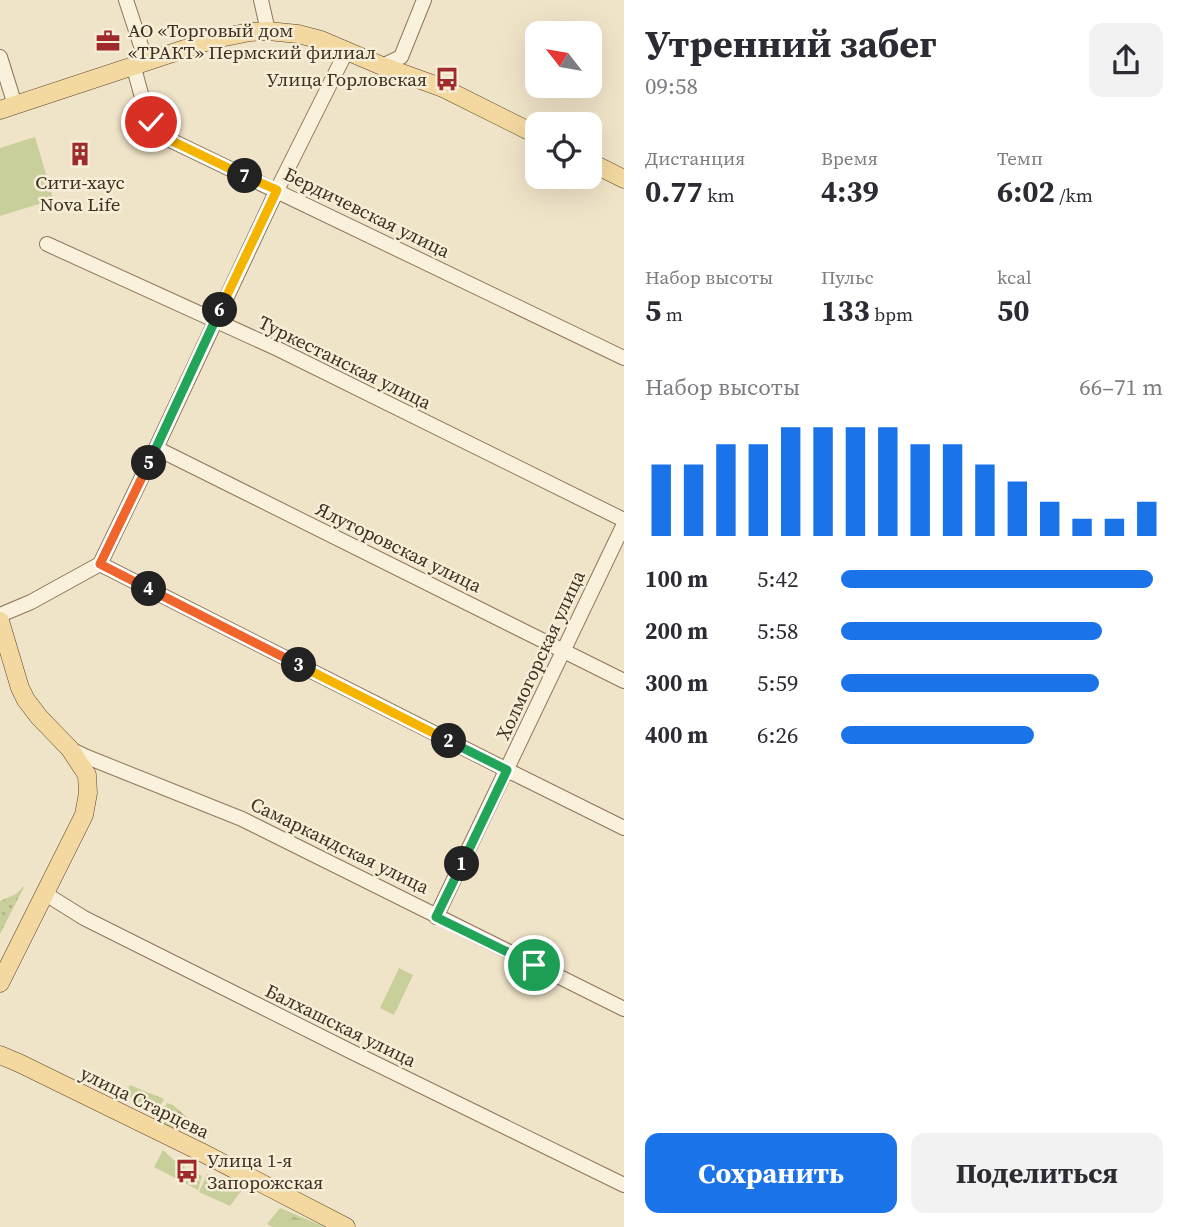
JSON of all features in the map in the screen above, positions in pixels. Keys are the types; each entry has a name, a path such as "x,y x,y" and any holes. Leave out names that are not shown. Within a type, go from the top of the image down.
{"main road":[{"path":"8,108 224,36 268,31 309,36 347,50 443,89 525,129"},
{"path":"602,168 624,179"},
{"path":"0,621 23,694 33,710 70,749 87,775 88,793 84,815 0,983"},
{"name":"улица Старцева","path":"0,1055 201,1152 346,1227"}],"street":[{"name":"Бердичевская улица","path":"125,0 149,118 163,137 624,358"},
{"path":"261,0 268,31"},
{"path":"382,66 401,57 424,0"},
{"path":"0,615 31,602 100,564 214,321 347,50"},
{"path":"0,57 8,108"},
{"name":"Туркестанская улица","path":"47,244 280,350 624,522"},
{"name":"Ялуторовская улица","path":"156,448 624,681"},
{"name":"Холмогорская улица","path":"436,917 624,522"},
{"path":"100,564 624,828"},
{"name":"Самаркандская улица","path":"70,749 242,819 624,1009"},
{"name":"Балхашская улица","path":"44,893 84,918 624,1185"}],"green space":[{"path":"35,137 53,198 0,216 0,148"},
{"path":"25,885 0,934 0,901 16,894"},
{"path":"399,968 413,975 394,1015 380,1008"},
{"path":"130,1085 164,1099 154,1118 125,1093"},
{"path":"167,1103 191,1121 178,1132 157,1121"},
{"path":"163,1150 185,1167 184,1171 190,1175 192,1171 202,1176 198,1190 154,1167"},
{"path":"207,1174 242,1190 230,1206 199,1192"},
{"path":"280,1208 325,1227 272,1227 267,1224"},
{"path":"286,1214 321,1227 281,1227 276,1224"}],"place":[{"name":"АО «Торговый дом «ТРАКТ» Пермский филиал","path":"108,41"},
{"name":"Улица Горловская","path":"447,79"},
{"name":"Сити-хаус Nova Life","path":"80,154"},
{"name":"Улица 1-я Запорожская","path":"187,1171"}],"route":[{"path":"151,122 163,137 174,143 277,190 100,564 507,770 436,917 534,965"}]}
